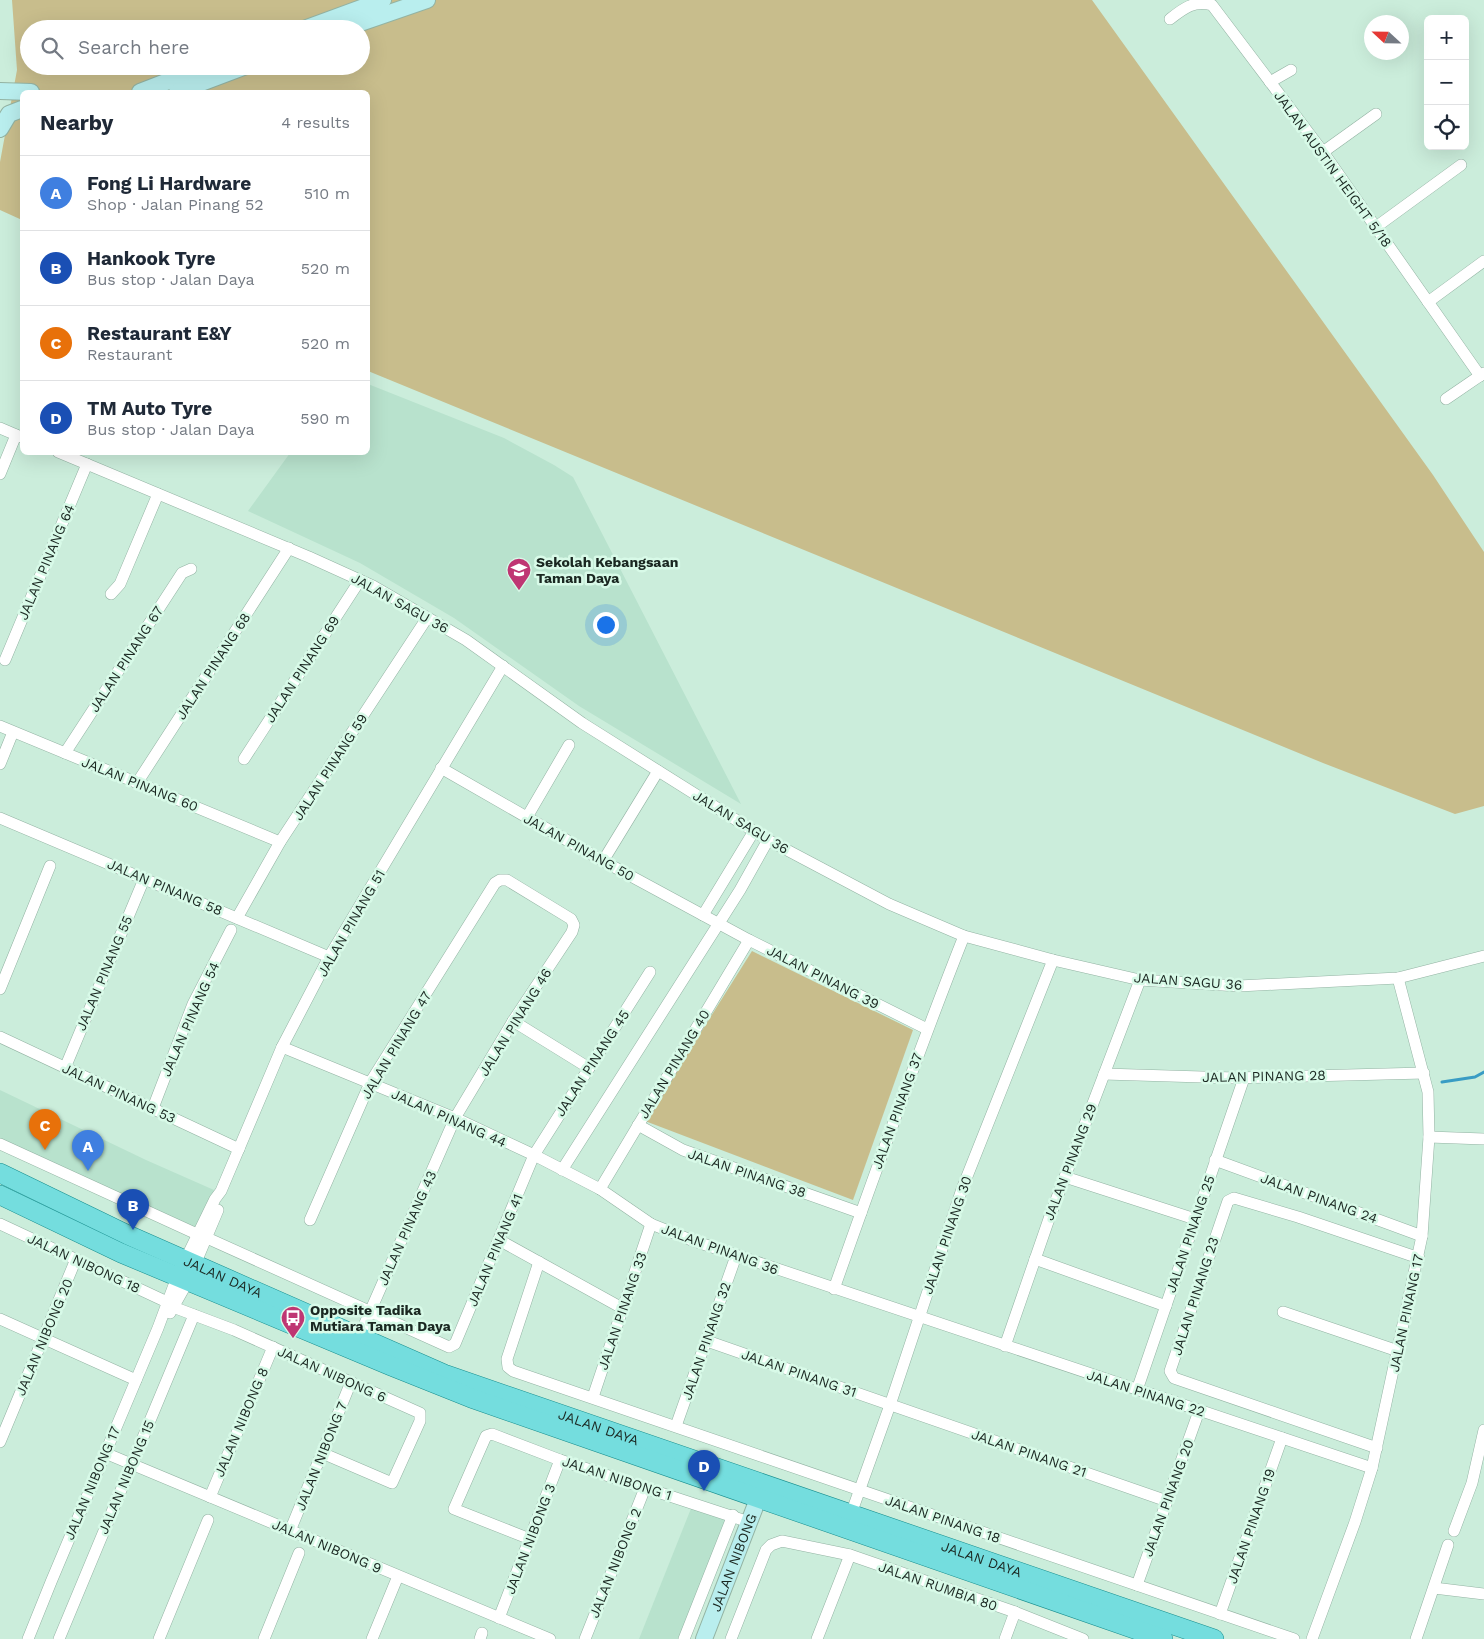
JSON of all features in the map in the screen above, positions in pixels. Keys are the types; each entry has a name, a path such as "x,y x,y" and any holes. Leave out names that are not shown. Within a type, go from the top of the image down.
{"main road":[{"name":"JALAN DAYA","path":"0,1174 128,1235 187,1270 391,1366 471,1398 761,1491 851,1514 1214,1639"},
{"name":"JALAN DAYA","path":"0,1195 121,1253 187,1270 359,1337 444,1374 1163,1639"}],"street":[{"path":"329,20 383,0"},
{"path":"369,20 427,0"},
{"name":"JALAN AUSTIN HEIGHT 5/18","path":"1170,19 1191,2 1203,0 1212,5 1323,152 1428,302 1482,374"},
{"path":"1270,82 1291,70"},
{"path":"145,90 184,75"},
{"path":"182,90 222,75"},
{"path":"0,91 20,92"},
{"path":"0,101 20,104"},
{"path":"0,129 9,114 20,110"},
{"path":"1323,152 1376,114"},
{"path":"1376,228 1461,165"},
{"path":"1428,302 1484,261"},
{"path":"1446,399 1482,374"},
{"path":"0,428 19,436 0,474"},
{"name":"JALAN SAGU 36","path":"65,455 289,548 373,586 466,640 582,723 768,840 889,904 964,936 1053,960 1140,980 1239,986 1398,978 1484,956"},
{"name":"JALAN PINANG 64","path":"5,660 87,464"},
{"path":"111,594 120,584 158,494"},
{"name":"JALAN PINANG 68","path":"138,783 289,548"},
{"name":"JALAN PINANG 67","path":"65,753 182,573 192,569"},
{"name":"JALAN PINANG 69","path":"244,759 360,580"},
{"name":"JALAN PINANG 59","path":"237,918 280,842 427,618"},
{"name":"JALAN PINANG 51","path":"170,1305 203,1236 215,1199 221,1191 282,1047 329,957 503,666"},
{"name":"JALAN PINANG 60","path":"0,726 280,842"},
{"path":"0,764 13,732"},
{"path":"527,817 570,745"},
{"name":"JALAN PINANG 50","path":"441,768 603,861 719,923"},
{"path":"603,861 658,771"},
{"name":"JALAN PINANG 58","path":"0,818 329,957"},
{"path":"703,915 754,831"},
{"path":"562,1170 719,923 768,840"},
{"path":"0,989 50,866"},
{"name":"JALAN PINANG 55","path":"65,1068 144,879"},
{"name":"JALAN PINANG 47","path":"310,1220 370,1083 495,883 500,880 506,880 571,920 574,925"},
{"name":"JALAN PINANG 39","path":"719,923 749,940 927,1029"},
{"name":"JALAN PINANG 46","path":"455,1118 513,1021 572,932 574,925"},
{"name":"JALAN PINANG 54","path":"153,1108 193,1004 231,930"},
{"name":"JALAN PINANG 37","path":"834,1289 927,1029 964,936"},
{"name":"JALAN PINANG 40","path":"600,1189 749,940"},
{"name":"JALAN PINANG 30","path":"851,1514 890,1405 962,1188 1053,960"},
{"name":"JALAN PINANG 45","path":"534,1155 650,972"},
{"name":"JALAN PINANG 17","path":"1312,1639 1355,1522 1372,1468 1419,1258 1422,1236 1430,1137 1428,1092 1398,978"},
{"name":"JALAN PINANG 29","path":"1005,1346 1035,1258 1140,980"},
{"path":"513,1021 589,1068"},
{"name":"JALAN PINANG 53","path":"0,1037 238,1149"},
{"name":"JALAN PINANG 44","path":"282,1047 455,1118 534,1155"},
{"name":"JALAN PINANG 28","path":"1104,1074 1244,1078 1424,1073"},
{"name":"JALAN PINANG 25","path":"1137,1390 1244,1078"},
{"name":"JALAN PINANG 43","path":"359,1337 455,1118"},
{"name":"JALAN PINANG 38","path":"638,1125 683,1150 860,1213"},
{"path":"1430,1137 1484,1139"},
{"path":"0,1144 370,1311"},
{"name":"JALAN PINANG 36","path":"534,1155 600,1189 651,1224 736,1256 919,1317"},
{"name":"JALAN PINANG 41","path":"370,1311 449,1347 454,1344 534,1155"},
{"name":"JALAN PINANG 24","path":"1216,1160 1422,1236"},
{"path":"1065,1177 1195,1219"},
{"name":"JALAN PINANG 23","path":"1377,1448 1174,1378 1170,1371 1215,1235 1230,1199 1234,1198 1298,1217 1419,1258"},
{"name":"JALAN NIBONG 18","path":"0,1224 170,1305"},
{"name":"JALAN PINANG 33","path":"592,1397 651,1224"},
{"path":"499,1240 622,1308"},
{"name":"JALAN PINANG 32","path":"676,1426 736,1256"},
{"path":"1035,1258 1166,1306"},
{"name":"JALAN NIBONG 20","path":"0,1442 6,1413 43,1339 76,1259"},
{"path":"538,1262 507,1359 508,1367 521,1374 592,1397"},
{"name":"JALAN NIBONG 6","path":"170,1305 273,1347 420,1413 420,1421 392,1484 322,1453"},
{"name":"JALAN NIBONG 17","path":"28,1639 158,1328 170,1305"},
{"path":"1283,1312 1398,1351"},
{"name":"JALAN NIBONG 15","path":"59,1639 194,1315"},
{"name":"JALAN PINANG 22","path":"919,1317 1372,1468"},
{"path":"0,1319 136,1380"},
{"name":"JALAN PINANG 31","path":"707,1341 890,1405"},
{"name":"JALAN NIBONG 8","path":"210,1497 273,1347"},
{"name":"JALAN NIBONG 7","path":"290,1531 351,1382"},
{"name":"JALAN PINANG 18","path":"592,1397 1294,1639"},
{"name":"JALAN PINANG 21","path":"890,1405 1167,1501"},
{"name":"JALAN PINANG 20","path":"1137,1585 1199,1411"},
{"path":"1454,1531 1478,1484 1484,1430"},
{"name":"JALAN NIBONG 1","path":"530,1539 454,1509 486,1436 492,1434 560,1460 749,1522"},
{"name":"JALAN PINANG 19","path":"1220,1614 1282,1438"},
{"name":"JALAN NIBONG 9","path":"105,1453 550,1639"},
{"name":"JALAN NIBONG 3","path":"499,1618 560,1460"},
{"name":"JALAN NIBONG 2","path":"585,1639 645,1488"},
{"name":"JALAN NIBONG","path":"704,1639 761,1491"},
{"path":"684,1639 733,1516"},
{"path":"159,1639 208,1520"},
{"name":"JALAN RUMBIA 80","path":"731,1639 766,1550 776,1542 782,1541 850,1556 1015,1612 1083,1639"},
{"path":"1416,1639 1448,1545"},
{"path":"264,1639 299,1553"},
{"path":"817,1639 850,1556"},
{"path":"372,1639 398,1576"},
{"path":"1434,1588 1484,1594"},
{"path":"1005,1639 1015,1612"}],"shaded area":[{"path":"12,0 1092,0 1433,475 1484,552 1484,806 1455,814 1323,763 370,372 370,90 20,90 20,219 0,210 0,162 17,70"},
{"name":"Sekolah Kebangsaan Taman Daya","path":"370,385 504,438 554,465 573,477 741,804 579,706 454,618 360,563 248,511 289,455 370,455"},
{"path":"752,951 913,1030 853,1200 645,1121"},
{"path":"0,1090 146,1160 214,1190 196,1230 0,1140"},
{"path":"692,1506 728,1518 681,1639 639,1639"}],"waterway":[{"path":"1442,1082 1475,1077 1484,1072"}],"place":[{"name":"Sekolah Kebangsaan Taman Daya","path":"519,591"},
{"name":"Restaurant E&Y","path":"45,1150"},
{"name":"Fong Li Hardware","path":"88,1171"},
{"name":"Hankook Tyre","path":"133,1230"},
{"name":"Opposite Tadika Mutiara Taman Daya","path":"293,1339"},
{"name":"TM Auto Tyre","path":"704,1491"}]}
